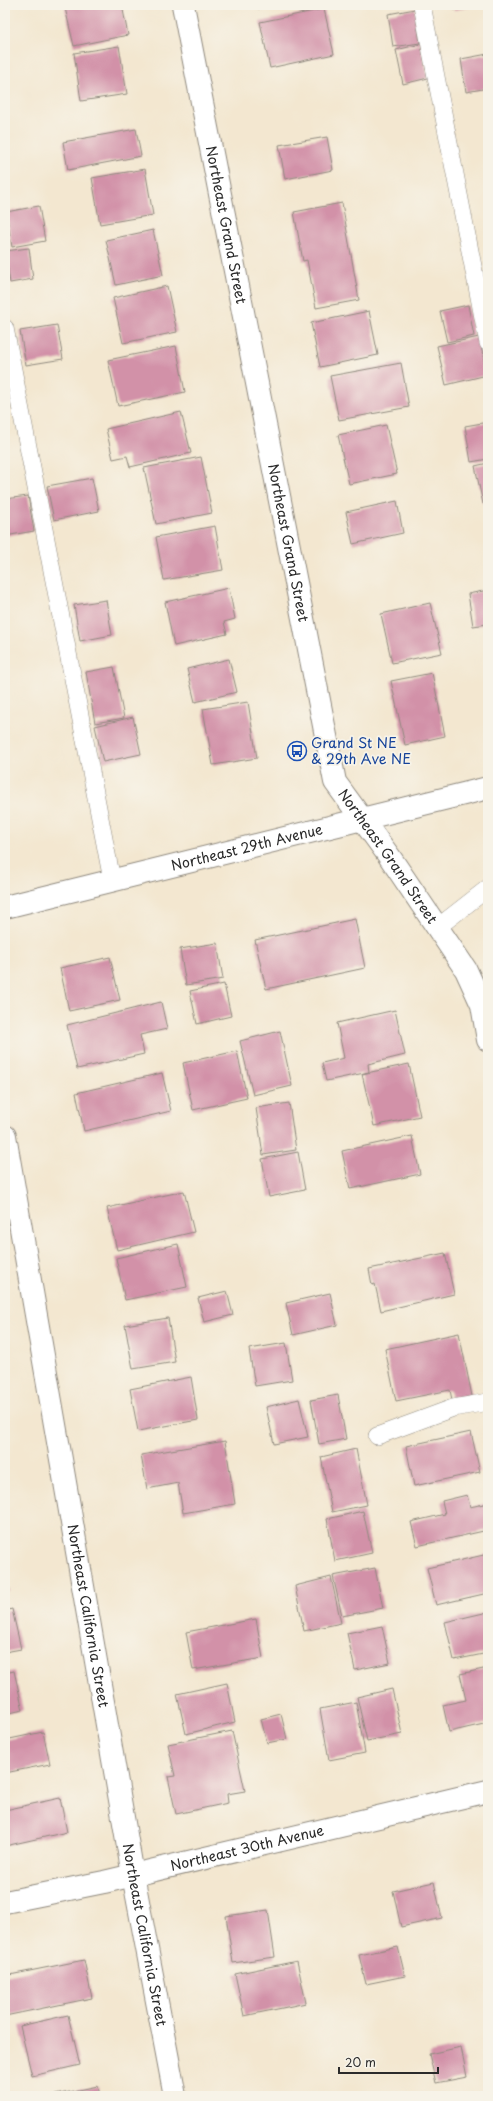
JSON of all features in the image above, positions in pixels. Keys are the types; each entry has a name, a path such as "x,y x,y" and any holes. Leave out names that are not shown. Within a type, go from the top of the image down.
{"street":[{"name":"Northeast Grand Street","path":"183,5 335,782 361,820 389,856 466,970 482,1005 488,1040"},
{"name":"Northeast 29th Avenue","path":"5,907 488,788"},
{"name":"Northeast California Street","path":"5,1136 134,1875 175,2096"},
{"name":"Northeast 30th Avenue","path":"5,1902 134,1875 488,1791"}],"lane":[{"path":"422,5 488,343"},
{"path":"5,328 112,880"},
{"path":"438,927 488,888"},
{"path":"377,1436 453,1408 488,1402"}],"building":[{"path":"81,5 122,5 128,35 74,46 65,8"},
{"path":"257,5 275,5 275,6 258,9"},
{"path":"453,5 475,5 475,6 454,10"},
{"path":"324,9 334,54 270,68 260,22"},
{"path":"415,9 420,43 393,47 388,14"},
{"path":"421,44 428,78 403,84 396,50"},
{"path":"119,46 127,94 81,101 74,53"},
{"path":"488,54 488,88 466,92 461,59"},
{"path":"136,129 141,156 68,170 63,142"},
{"path":"327,137 333,170 285,179 279,145"},
{"path":"145,169 153,215 100,224 92,178"},
{"path":"342,203 359,300 316,308 307,260 303,261 294,212"},
{"path":"39,206 45,241 12,247 6,212"},
{"path":"153,230 163,275 116,285 106,240"},
{"path":"29,248 33,279 10,283 5,251"},
{"path":"167,286 177,332 123,343 113,298"},
{"path":"468,305 474,336 447,342 440,311"},
{"path":"369,311 378,355 320,367 311,323"},
{"path":"57,325 63,359 26,365 20,331"},
{"path":"479,337 487,375 446,385 437,346"},
{"path":"176,346 185,392 118,406 108,360"},
{"path":"401,363 409,407 339,420 330,376"},
{"path":"181,412 191,453 130,467 127,456 113,459 106,429"},
{"path":"488,422 488,459 471,462 465,426"},
{"path":"386,425 397,474 349,484 338,435"},
{"path":"201,457 212,513 156,524 144,468"},
{"path":"488,463 488,503 483,504 475,466"},
{"path":"92,478 99,511 54,520 47,486"},
{"path":"28,496 34,531 5,536 5,499"},
{"path":"397,501 403,533 353,544 346,512"},
{"path":"215,526 223,570 164,580 156,537"},
{"path":"229,588 235,619 224,622 227,634 174,646 165,602"},
{"path":"488,590 488,624 473,626 468,594"},
{"path":"106,600 112,635 80,641 74,605"},
{"path":"430,603 442,653 392,663 381,614"},
{"path":"229,659 237,692 195,702 187,669"},
{"path":"114,667 124,718 95,723 86,672"},
{"path":"432,673 445,736 405,745 391,681"},
{"path":"248,702 257,758 213,765 203,709"},
{"path":"133,717 141,754 103,762 95,726"},
{"path":"355,919 365,968 266,989 255,940"},
{"path":"217,943 223,979 186,985 180,949"},
{"path":"110,957 120,1000 69,1011 60,968"},
{"path":"224,984 231,1016 197,1024 190,991"},
{"path":"161,1002 167,1029 140,1035 144,1054 77,1069 67,1025"},
{"path":"395,1010 405,1055 368,1064 369,1072 326,1081 322,1063 344,1058 337,1023"},
{"path":"280,1031 292,1086 253,1095 240,1041"},
{"path":"237,1051 247,1098 193,1110 183,1063"},
{"path":"409,1064 420,1116 374,1126 362,1074"},
{"path":"162,1073 171,1111 84,1131 76,1093"},
{"path":"289,1103 296,1150 263,1155 256,1108"},
{"path":"412,1136 420,1174 350,1189 342,1151"},
{"path":"298,1152 305,1190 269,1197 262,1159"},
{"path":"184,1191 194,1232 117,1250 107,1208"},
{"path":"178,1244 187,1287 125,1300 116,1258"},
{"path":"445,1253 454,1294 381,1311 375,1284 372,1285 369,1269"},
{"path":"227,1291 233,1315 204,1322 198,1298"},
{"path":"330,1293 337,1325 293,1335 286,1303"},
{"path":"168,1318 175,1362 133,1369 125,1325"},
{"path":"459,1333 472,1396 452,1400 450,1390 396,1401 385,1349"},
{"path":"286,1343 292,1380 255,1386 249,1349"},
{"path":"191,1377 198,1420 138,1431 130,1389"},
{"path":"338,1395 346,1439 319,1444 311,1400"},
{"path":"299,1399 308,1437 274,1444 266,1407"},
{"path":"471,1432 480,1472 414,1486 406,1446"},
{"path":"225,1441 235,1504 183,1513 178,1483 147,1489 141,1455"},
{"path":"356,1449 367,1505 332,1512 321,1457"},
{"path":"467,1495 470,1507 488,1503 488,1530 417,1546 411,1522 445,1514 442,1501"},
{"path":"363,1511 372,1553 335,1561 327,1519"},
{"path":"488,1554 488,1593 436,1605 427,1568"},
{"path":"375,1568 383,1608 342,1616 333,1576"},
{"path":"331,1577 341,1623 304,1631 295,1586"},
{"path":"5,1578 9,1592 5,1592"},
{"path":"12,1609 21,1649 5,1652 5,1611"},
{"path":"488,1612 488,1653 454,1660 445,1622"},
{"path":"256,1619 263,1658 193,1670 186,1632"},
{"path":"382,1626 390,1663 355,1670 347,1633"},
{"path":"488,1668 488,1723 449,1732 443,1705 466,1700 460,1674"},
{"path":"14,1671 23,1710 5,1714 5,1673"},
{"path":"227,1683 235,1722 186,1734 177,1694"},
{"path":"392,1689 402,1734 367,1741 357,1697"},
{"path":"356,1702 365,1753 329,1760 320,1709"},
{"path":"281,1714 287,1739 267,1743 261,1719"},
{"path":"232,1731 245,1791 227,1794 228,1803 176,1814 168,1777 175,1776 168,1744"},
{"path":"43,1732 50,1764 5,1773 5,1740"},
{"path":"60,1798 67,1832 5,1846 5,1810"},
{"path":"434,1882 442,1918 401,1927 393,1891"},
{"path":"268,1910 275,1957 233,1963 226,1916"},
{"path":"398,1947 405,1976 366,1984 359,1955"},
{"path":"84,1960 92,1998 5,2016 5,1976"},
{"path":"297,1961 306,2003 244,2016 235,1974"},
{"path":"68,2015 80,2065 32,2076 20,2026"},
{"path":"461,2047 467,2077 436,2083 429,2054"},
{"path":"98,2086 100,2096 55,2096 55,2095"}],"place":[{"name":"Grand St NE & 29th Ave NE","path":"297,751"}]}
